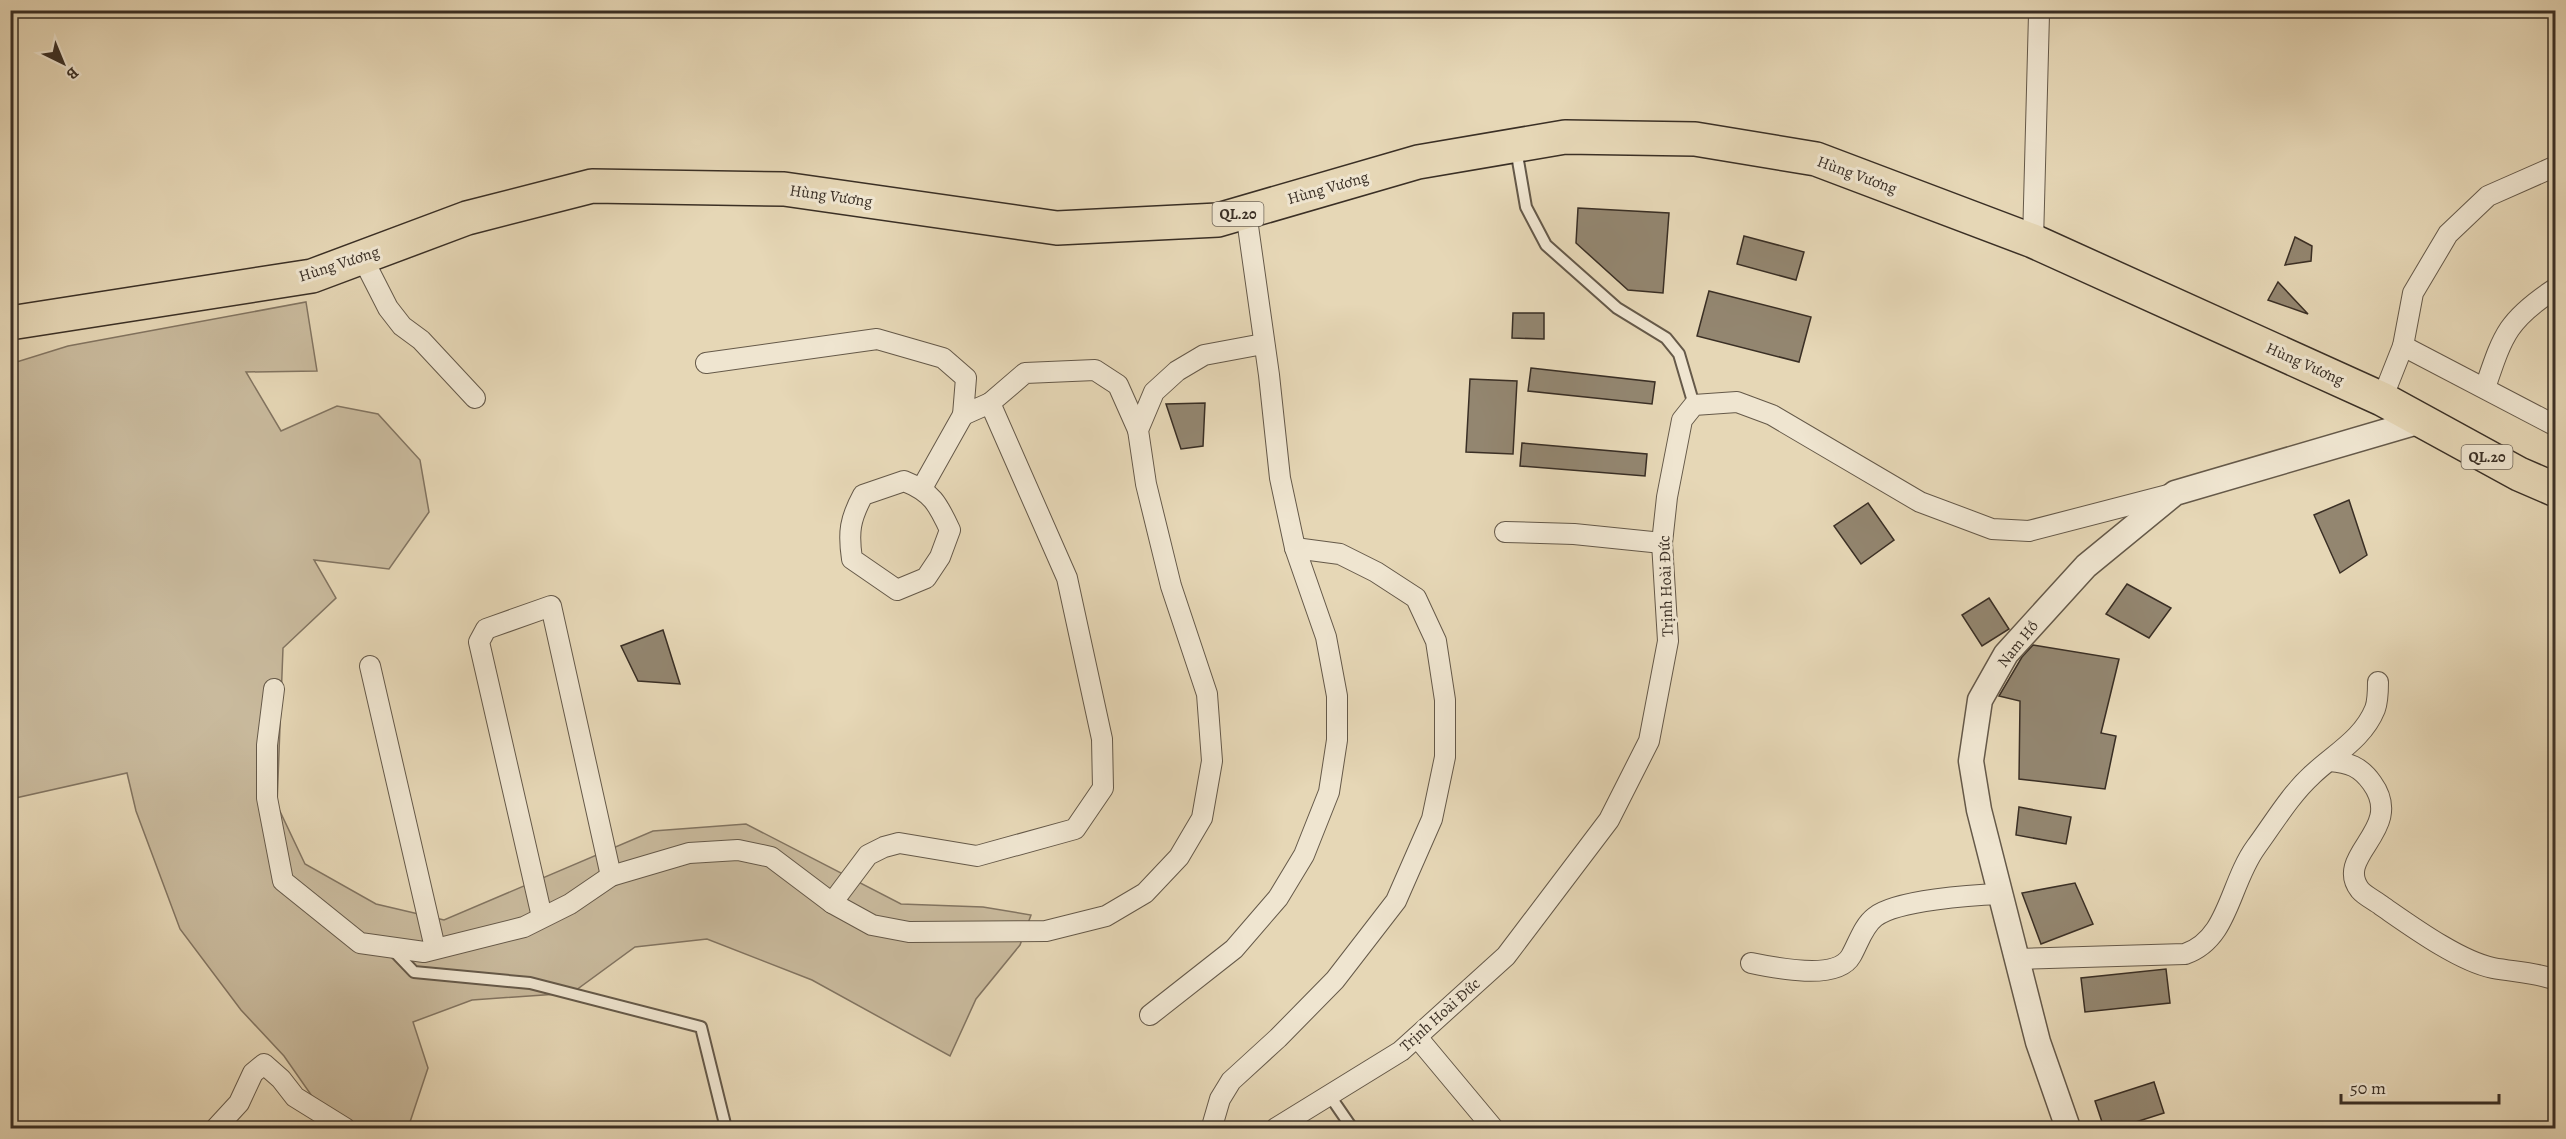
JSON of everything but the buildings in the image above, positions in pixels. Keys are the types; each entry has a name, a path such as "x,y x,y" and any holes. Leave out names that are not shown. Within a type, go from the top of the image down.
{"highway":[{"name":"Hùng Vương","path":"10,323 312,276 467,218 592,186 784,189 1057,228 1218,220 1418,162 1565,137 1695,139 1816,159 2033,241 2382,399 2519,474 2556,490"}],"street":[{"path":"2033,241 2039,14 2037,10"},
{"path":"2382,399 2403,346 2414,293 2448,234 2488,196 2556,166"},
{"path":"1150,1015 1234,949 1278,898 1305,855 1329,792 1337,740 1337,696 1326,637 1295,548 1280,478 1246,212"},
{"path":"362,257 388,308 402,326 421,340 475,398"},
{"path":"2485,388 2501,339 2517,317 2551,297"},
{"path":"706,363 876,339 943,358 966,378 963,415 922,488"},
{"path":"1138,430 1154,393 1177,371 1204,355 1263,344"},
{"path":"2403,346 2556,426"},
{"path":"274,689 267,745 267,798 283,881 360,943 423,952 524,927 570,904 611,876 689,853 738,850 771,857 832,903 872,925 909,932 1046,931 1106,916 1145,893 1179,857 1202,818 1212,761 1207,694 1171,586 1146,484 1138,430 1118,385 1095,370 1025,373 990,403 963,415"},
{"path":"1694,405 1737,402 1772,415 1920,502 1992,530 2029,531 2175,493"},
{"path":"832,903 868,855 884,847 899,843 977,856 1075,829 1103,788 1102,739 1068,578 990,403"},
{"name":"Trịnh Hoài Đức","path":"1276,1128 1401,1051 1506,956 1609,820 1649,741 1668,641 1662,543 1669,487 1682,420 1694,405"},
{"name":"Nam Hồ","path":"2068,1128 2038,1042 1979,810 1971,761 1980,700 2006,654 2086,566 2175,493 2421,421"},
{"path":"904,481 922,488 938,504 950,530 940,557 926,578 897,590 852,559 848,534 854,511 863,495 904,481"},
{"path":"1505,532 1574,534 1662,543"},
{"path":"1214,1128 1213,1123 1220,1099 1231,1081 1278,1038 1335,980 1396,901 1432,819 1445,757 1445,700 1436,641 1416,598 1376,572 1340,554 1295,548"},
{"path":"542,917 479,642 486,629 551,606 611,876"},
{"path":"370,666 435,948"},
{"path":"2018,959 2184,954 2199,949 2211,939 2218,928 2239,874 2254,850 2311,775 2363,731 2376,708 2378,682"},
{"path":"2330,761 2351,763 2366,774 2376,789 2382,809 2378,825 2355,863 2354,876 2360,890 2415,929 2467,958 2492,968 2521,971 2556,980"},
{"path":"1751,963 1779,969 1840,968 1850,958 1874,917 1893,909 1962,895 2001,894"},
{"path":"1417,1037 1493,1128"},
{"path":"216,1128 239,1103 253,1072 264,1064 281,1079 295,1097 345,1128"}],"lane":[{"path":"1515,146 1526,207 1546,245 1617,308 1666,338 1679,354 1694,405"},
{"path":"391,947 414,972 530,983 701,1027 726,1128"},
{"path":"1330,1096 1352,1128"}],"shaded area":[{"path":"306,302 317,371 246,372 281,431 337,406 378,414 420,460 429,512 389,569 314,560 336,598 283,648 277,805 305,864 376,904 444,920 653,831 746,824 901,904 983,907 1031,915 1020,945 976,999 950,1056 812,980 707,939 635,947 572,993 472,1000 413,1022 428,1068 408,1128 350,1128 323,1112 284,1056 241,1010 180,929 136,811 127,773 11,799 10,364 68,346"}]}
